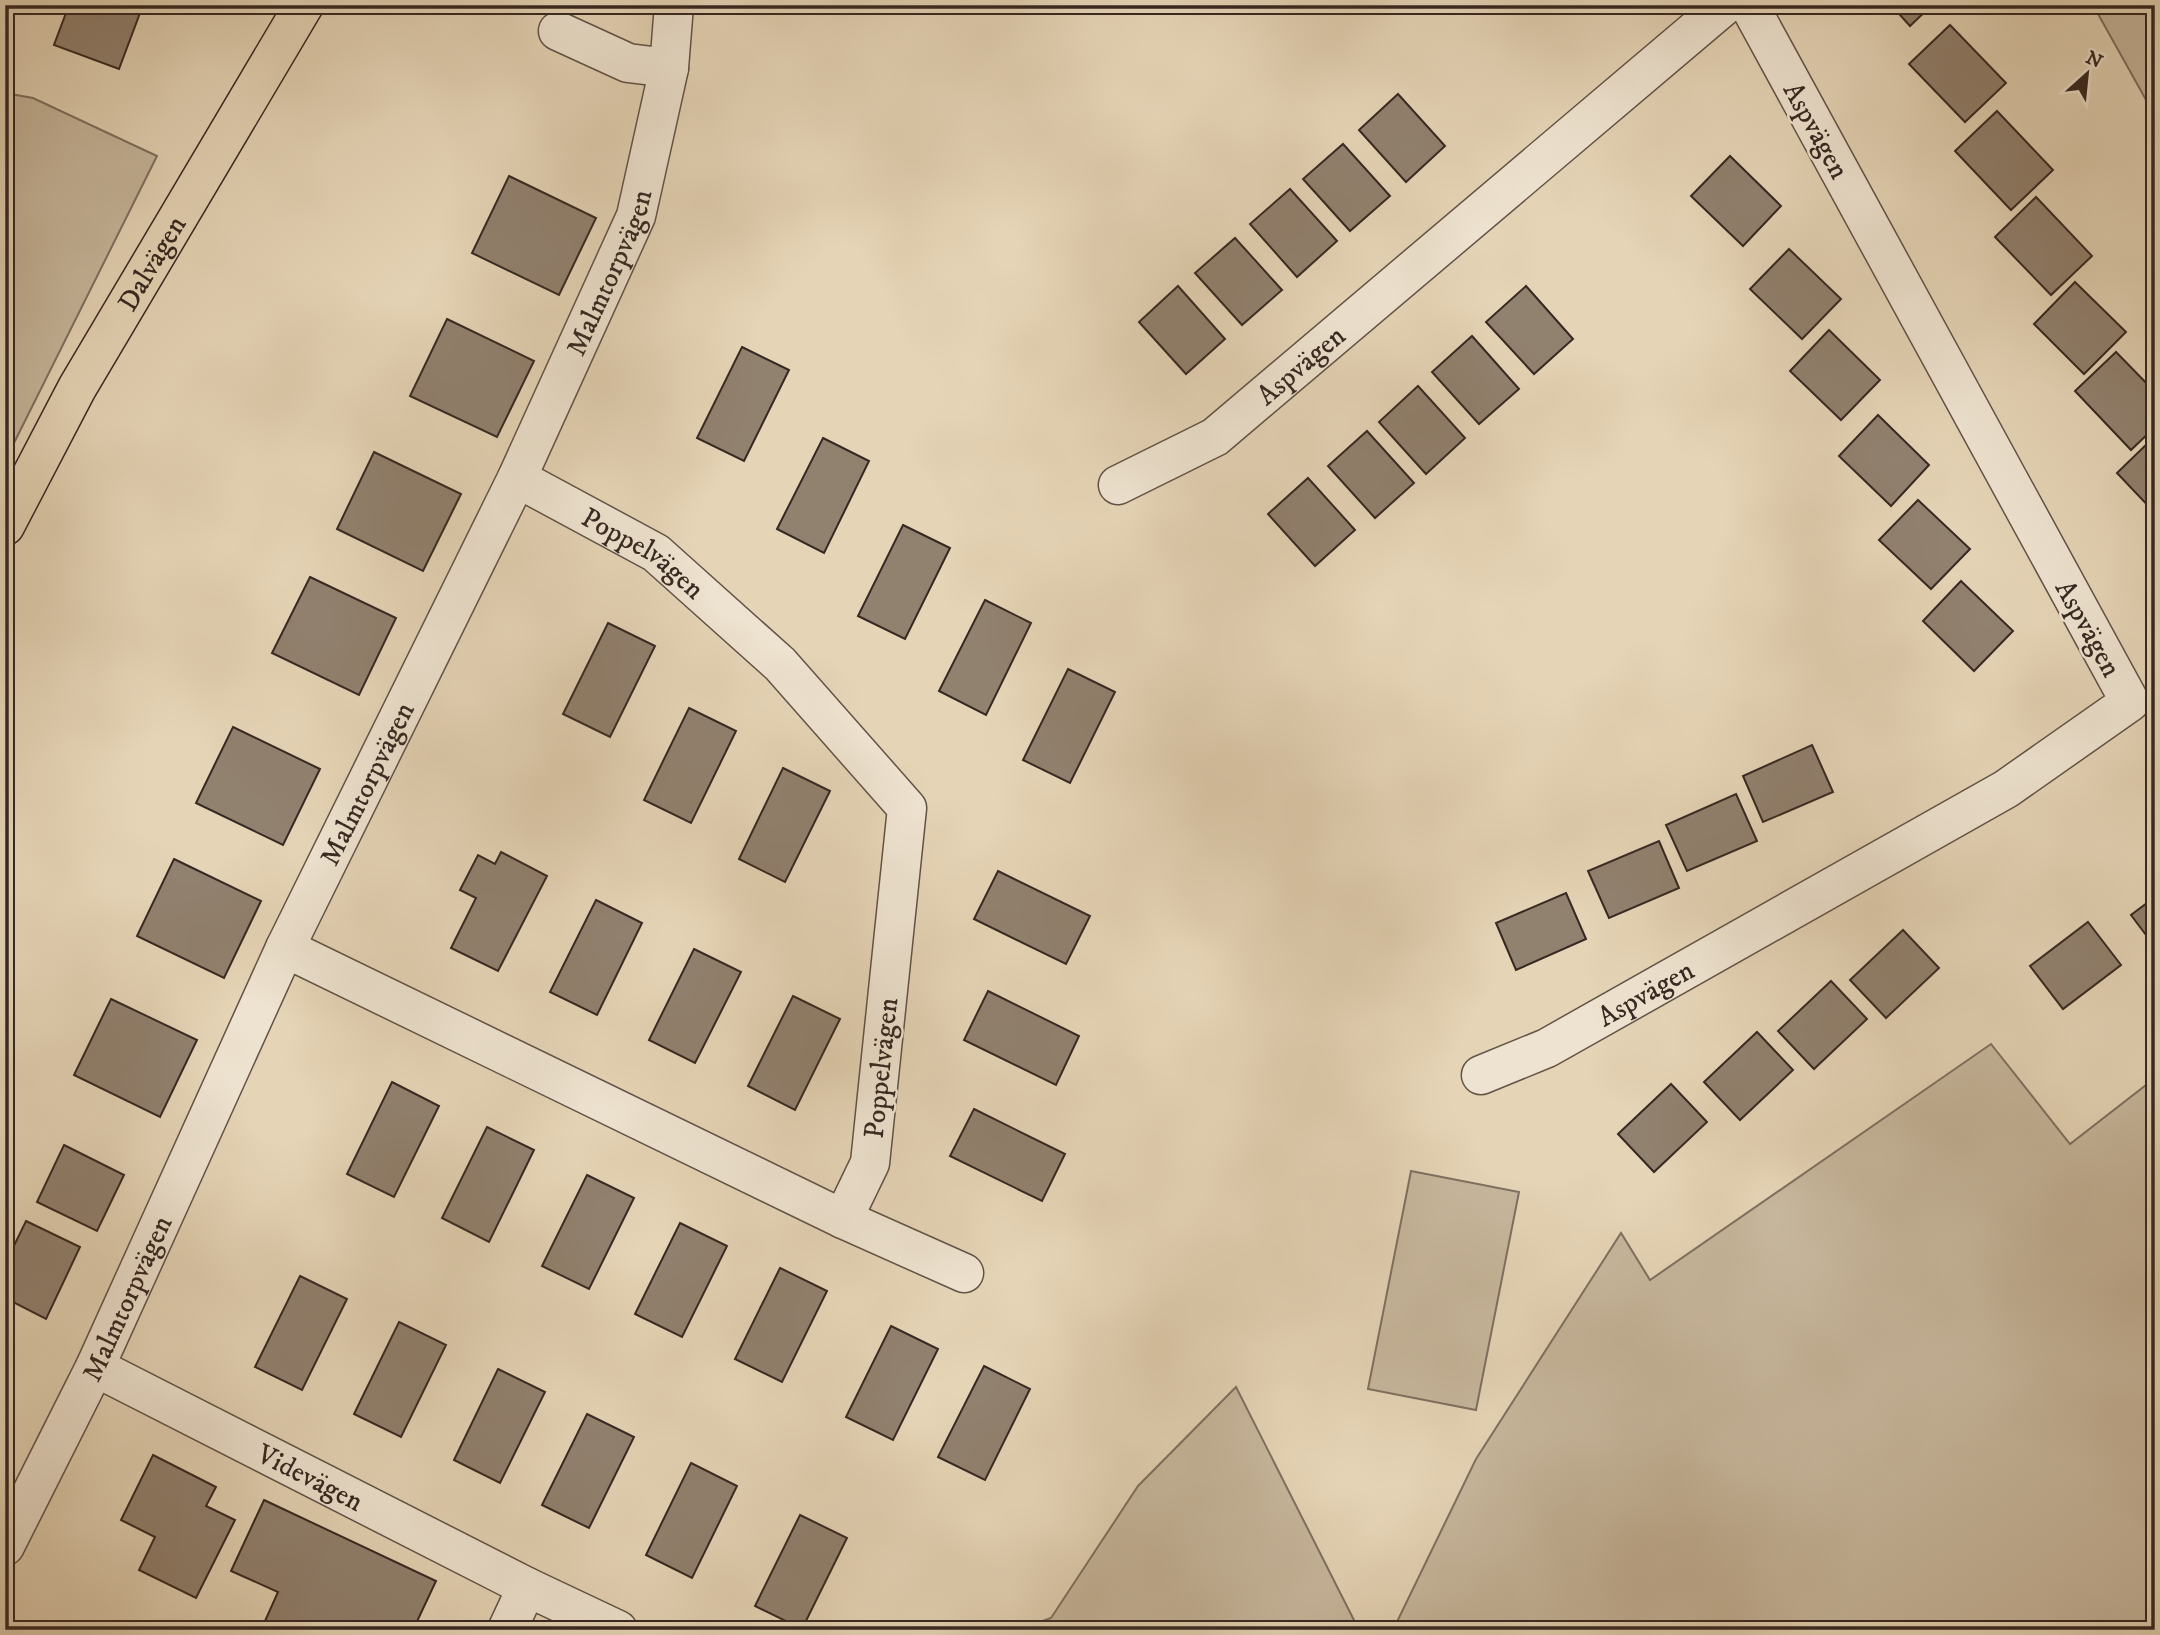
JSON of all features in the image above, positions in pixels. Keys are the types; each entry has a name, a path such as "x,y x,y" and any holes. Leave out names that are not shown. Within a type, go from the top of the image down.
{"main road":[{"name":"Dalvägen","path":"5,526 77,388 304,5"}],"street":[{"name":"Malmtorpvägen","path":"5,1546 94,1367 285,948 517,478 636,216 669,68 674,5"},
{"name":"Aspvägen","path":"1118,485 1216,437 1725,5"},
{"name":"Aspvägen","path":"1480,1075 1546,1048 2006,789 2130,702 1749,5"},
{"path":"558,31 628,63 669,68"},
{"name":"Poppelvägen","path":"517,478 656,553 780,664 907,808 870,1163 843,1219"},
{"path":"285,948 843,1219 964,1273"},
{"name":"Videvägen","path":"94,1367 527,1587 618,1630"},
{"path":"507,1630 527,1587"}],"shaded area":[{"path":"2093,5 2155,5 2155,116"},
{"path":"5,93 33,98 157,156 5,461"},
{"path":"1991,1044 2070,1144 2155,1078 2155,1630 1393,1630 1476,1459 1621,1233 1650,1280"},
{"path":"1411,1171 1519,1192 1476,1410 1368,1389"},
{"path":"1236,1387 1359,1630 1018,1630 1051,1618 1138,1486"}],"building":[{"path":"69,5 143,5 119,69 54,45"},
{"path":"1891,5 1932,5 1910,26"},
{"path":"1950,25 2006,83 1965,122 1909,64"},
{"path":"1398,94 1445,146 1406,182 1359,130"},
{"path":"1997,111 2053,170 2011,210 1955,151"},
{"path":"1343,144 1390,196 1350,231 1303,179"},
{"path":"1730,156 1781,206 1743,246 1691,196"},
{"path":"509,176 596,218 559,295 472,253"},
{"path":"1290,189 1337,241 1297,277 1250,224"},
{"path":"2036,197 2092,256 2051,295 1995,237"},
{"path":"1235,238 1282,290 1242,325 1195,273"},
{"path":"1789,249 1841,299 1802,339 1750,289"},
{"path":"2075,282 2126,332 2084,374 2034,324"},
{"path":"1178,286 1225,339 1186,374 1139,322"},
{"path":"1526,286 1573,339 1534,374 1486,322"},
{"path":"447,319 534,361 497,437 410,396"},
{"path":"1829,330 1880,380 1841,420 1790,371"},
{"path":"1472,336 1519,389 1479,424 1432,372"},
{"path":"742,347 789,370 744,461 697,438"},
{"path":"2116,352 2155,392 2155,427 2131,450 2075,391"},
{"path":"1418,386 1465,438 1426,474 1379,422"},
{"path":"1878,415 1929,465 1891,506 1839,456"},
{"path":"1367,431 1414,483 1375,518 1328,466"},
{"path":"2155,436 2155,513 2117,473"},
{"path":"823,438 869,461 824,553 777,529"},
{"path":"374,452 461,494 423,571 337,529"},
{"path":"1308,478 1355,530 1315,566 1268,514"},
{"path":"1918,500 1970,549 1931,589 1879,540"},
{"path":"903,525 950,548 905,639 858,616"},
{"path":"310,577 396,618 359,695 272,653"},
{"path":"1961,581 2013,631 1974,671 1923,621"},
{"path":"985,600 1031,623 986,715 939,691"},
{"path":"608,623 655,646 610,737 563,714"},
{"path":"1068,669 1115,692 1070,783 1023,760"},
{"path":"689,708 736,731 691,823 644,800"},
{"path":"233,727 320,769 283,845 196,803"},
{"path":"1812,745 1833,792 1763,822 1743,776"},
{"path":"783,768 830,791 785,882 739,859"},
{"path":"1736,794 1757,841 1687,871 1666,825"},
{"path":"1659,841 1679,888 1609,918 1588,871"},
{"path":"501,852 547,876 498,971 451,948 476,898 460,890 478,855 495,864"},
{"path":"174,859 261,901 224,978 137,936"},
{"path":"998,871 1090,916 1066,964 974,919"},
{"path":"1566,893 1586,939 1516,970 1496,923"},
{"path":"2155,897 2155,947 2131,915"},
{"path":"596,900 642,923 597,1015 550,992"},
{"path":"2088,922 2121,965 2063,1009 2030,966"},
{"path":"1903,930 1939,968 1886,1018 1850,980"},
{"path":"694,949 741,972 695,1063 649,1040"},
{"path":"1831,981 1867,1019 1814,1069 1778,1031"},
{"path":"988,991 1079,1036 1056,1085 964,1040"},
{"path":"793,996 840,1019 795,1110 748,1086"},
{"path":"111,999 197,1040 160,1117 74,1075"},
{"path":"1757,1032 1793,1070 1740,1120 1704,1082"},
{"path":"392,1082 439,1106 394,1197 347,1174"},
{"path":"1671,1084 1707,1122 1654,1172 1618,1134"},
{"path":"974,1109 1065,1154 1042,1201 950,1156"},
{"path":"487,1127 534,1150 489,1242 442,1218"},
{"path":"64,1145 124,1175 97,1231 37,1202"},
{"path":"587,1175 634,1198 589,1289 542,1266"},
{"path":"26,1221 80,1247 46,1319 5,1298 5,1264"},
{"path":"680,1223 727,1246 682,1337 635,1314"},
{"path":"780,1268 827,1291 782,1382 735,1359"},
{"path":"300,1276 347,1299 302,1390 255,1367"},
{"path":"399,1322 446,1345 401,1437 354,1414"},
{"path":"891,1326 938,1349 893,1440 846,1417"},
{"path":"984,1366 1030,1389 985,1480 938,1457"},
{"path":"498,1369 545,1392 500,1483 454,1460"},
{"path":"587,1414 634,1437 589,1528 542,1505"},
{"path":"153,1455 216,1487 206,1506 235,1520 196,1598 139,1570 155,1537 121,1520"},
{"path":"691,1463 737,1486 692,1578 646,1555"},
{"path":"264,1500 436,1581 413,1630 261,1630 278,1592 231,1571"},
{"path":"800,1515 847,1538 802,1629 755,1606"}]}
